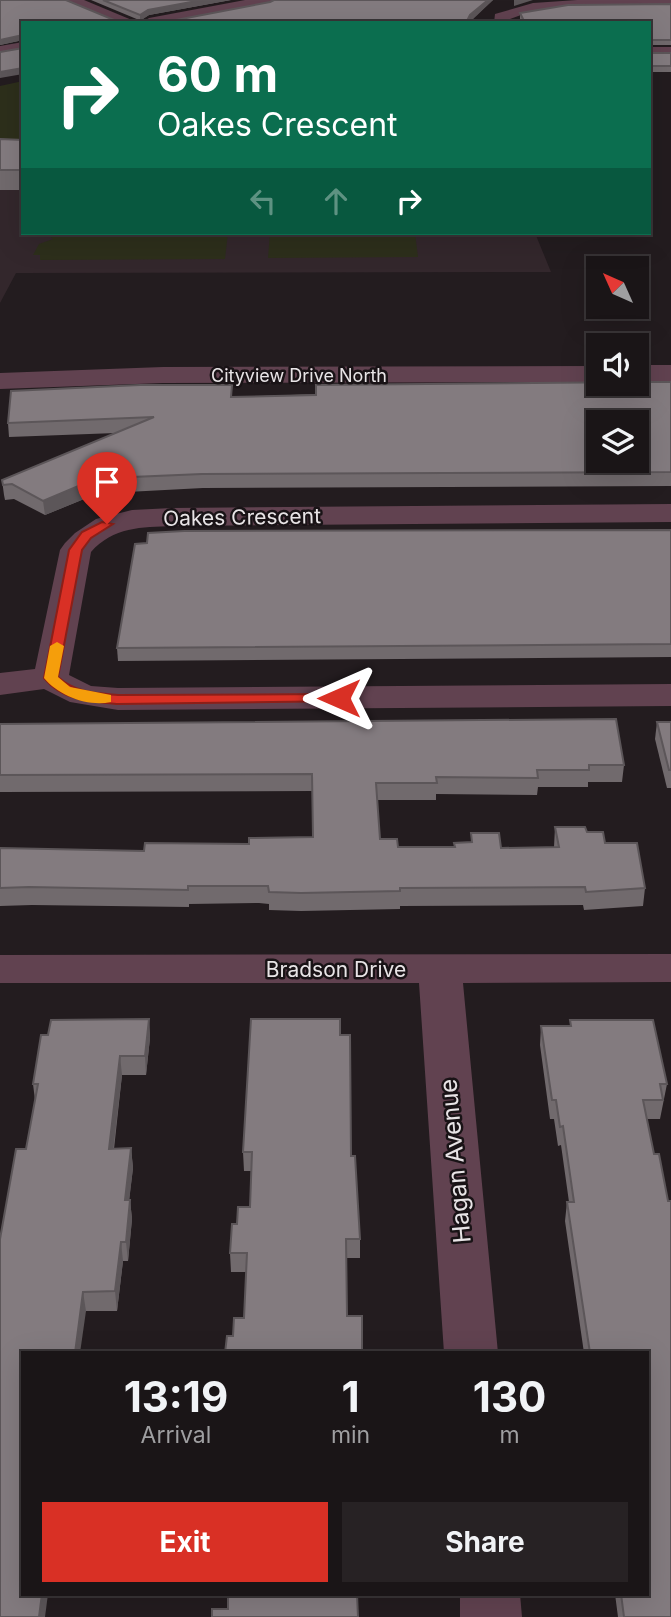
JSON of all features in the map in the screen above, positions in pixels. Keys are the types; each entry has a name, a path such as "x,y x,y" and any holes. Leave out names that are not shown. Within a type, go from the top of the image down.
{"street":[{"path":"69,0 126,21"},
{"path":"160,21 270,0"},
{"path":"502,21 501,17 506,12 530,6 671,2"},
{"path":"0,51 21,47"},
{"path":"651,52 671,52"},
{"path":"649,373 671,373"},
{"name":"Cityview Drive North","path":"0,381 163,375 586,374"},
{"name":"Oakes Crescent","path":"51,678 76,550 87,535 107,524 134,518 159,517 671,513"},
{"path":"0,684 51,678 64,690 86,697 118,699 671,695"},
{"name":"Bradson Drive","path":"0,969 671,968"},
{"name":"Hagan Avenue","path":"440,969 471,1351"},
{"path":"490,1596 491,1617"}],"shaded area":[{"path":"0,146 21,146 21,235 536,235 551,272 16,273 0,303"}],"green space":[{"path":"21,81 21,146 0,146 0,86"},
{"path":"47,235 228,235 225,259 40,260 40,255 33,255 39,244 53,239"},
{"path":"270,235 415,235 418,257 268,258"}],"building":[{"path":"0,0 66,0 114,20 176,20 274,0 488,0 470,15 467,21 21,21 21,35 0,40"},
{"path":"103,0 202,0 148,10 140,15"},
{"path":"671,4 671,40 651,40 651,21 524,21 520,13 568,5"},
{"path":"21,48 21,68 0,72 0,52"},
{"path":"651,53 671,53 671,66 651,66"},
{"path":"0,139 21,140 21,170 0,170"},
{"path":"649,382 671,382 671,472 649,472 649,410 586,410 586,472 202,474 86,479 88,482 43,501 12,484 3,485 2,480 154,417 8,423 11,391 140,385 232,385 231,397 316,395 316,385 586,383 586,396 649,396"},
{"path":"671,530 671,644 117,648 135,544 147,543 148,533"},
{"path":"616,719 624,765 589,765 589,770 537,770 538,778 436,777 437,783 376,783 380,839 397,839 398,847 455,847 454,843 472,842 471,833 499,833 501,848 559,847 555,827 585,827 587,832 603,832 605,843 637,843 645,888 586,892 585,887 400,888 400,891 301,893 269,892 268,886 188,886 188,890 0,888 0,848 144,851 145,843 249,844 249,838 313,837 312,774 0,775 0,724"},
{"path":"657,722 671,722 671,770 669,770"},
{"path":"149,1019 145,1056 120,1056 109,1149 131,1148 125,1200 130,1200 126,1242 121,1242 115,1291 83,1292 75,1351 21,1351 21,1596 42,1596 39,1617 0,1617 0,1239 16,1149 26,1149 38,1084 33,1084 41,1035 48,1035 51,1020"},
{"path":"251,1019 340,1019 340,1035 350,1035 351,1156 355,1156 360,1239 346,1239 347,1316 362,1316 362,1351 225,1351 227,1336 233,1336 234,1318 244,1318 247,1253 230,1253 232,1224 237,1224 238,1207 250,1207 252,1152 243,1152"},
{"path":"570,1020 653,1020 667,1084 660,1084 663,1100 643,1100 654,1154 659,1154 668,1201 671,1201 671,1617 624,1617 621,1596 649,1596 649,1351 590,1351 567,1202 574,1202 563,1126 560,1127 556,1100 552,1100 541,1026 571,1026"},
{"path":"228,1596 357,1596 358,1617 212,1617 212,1609 228,1609"}],"slow traffic":[{"path":"57,646 51,678 64,690 86,697 106,699"}],"route":[{"path":"107,524 87,535 76,550 51,678 64,690 86,697 118,699 339,698"}]}
